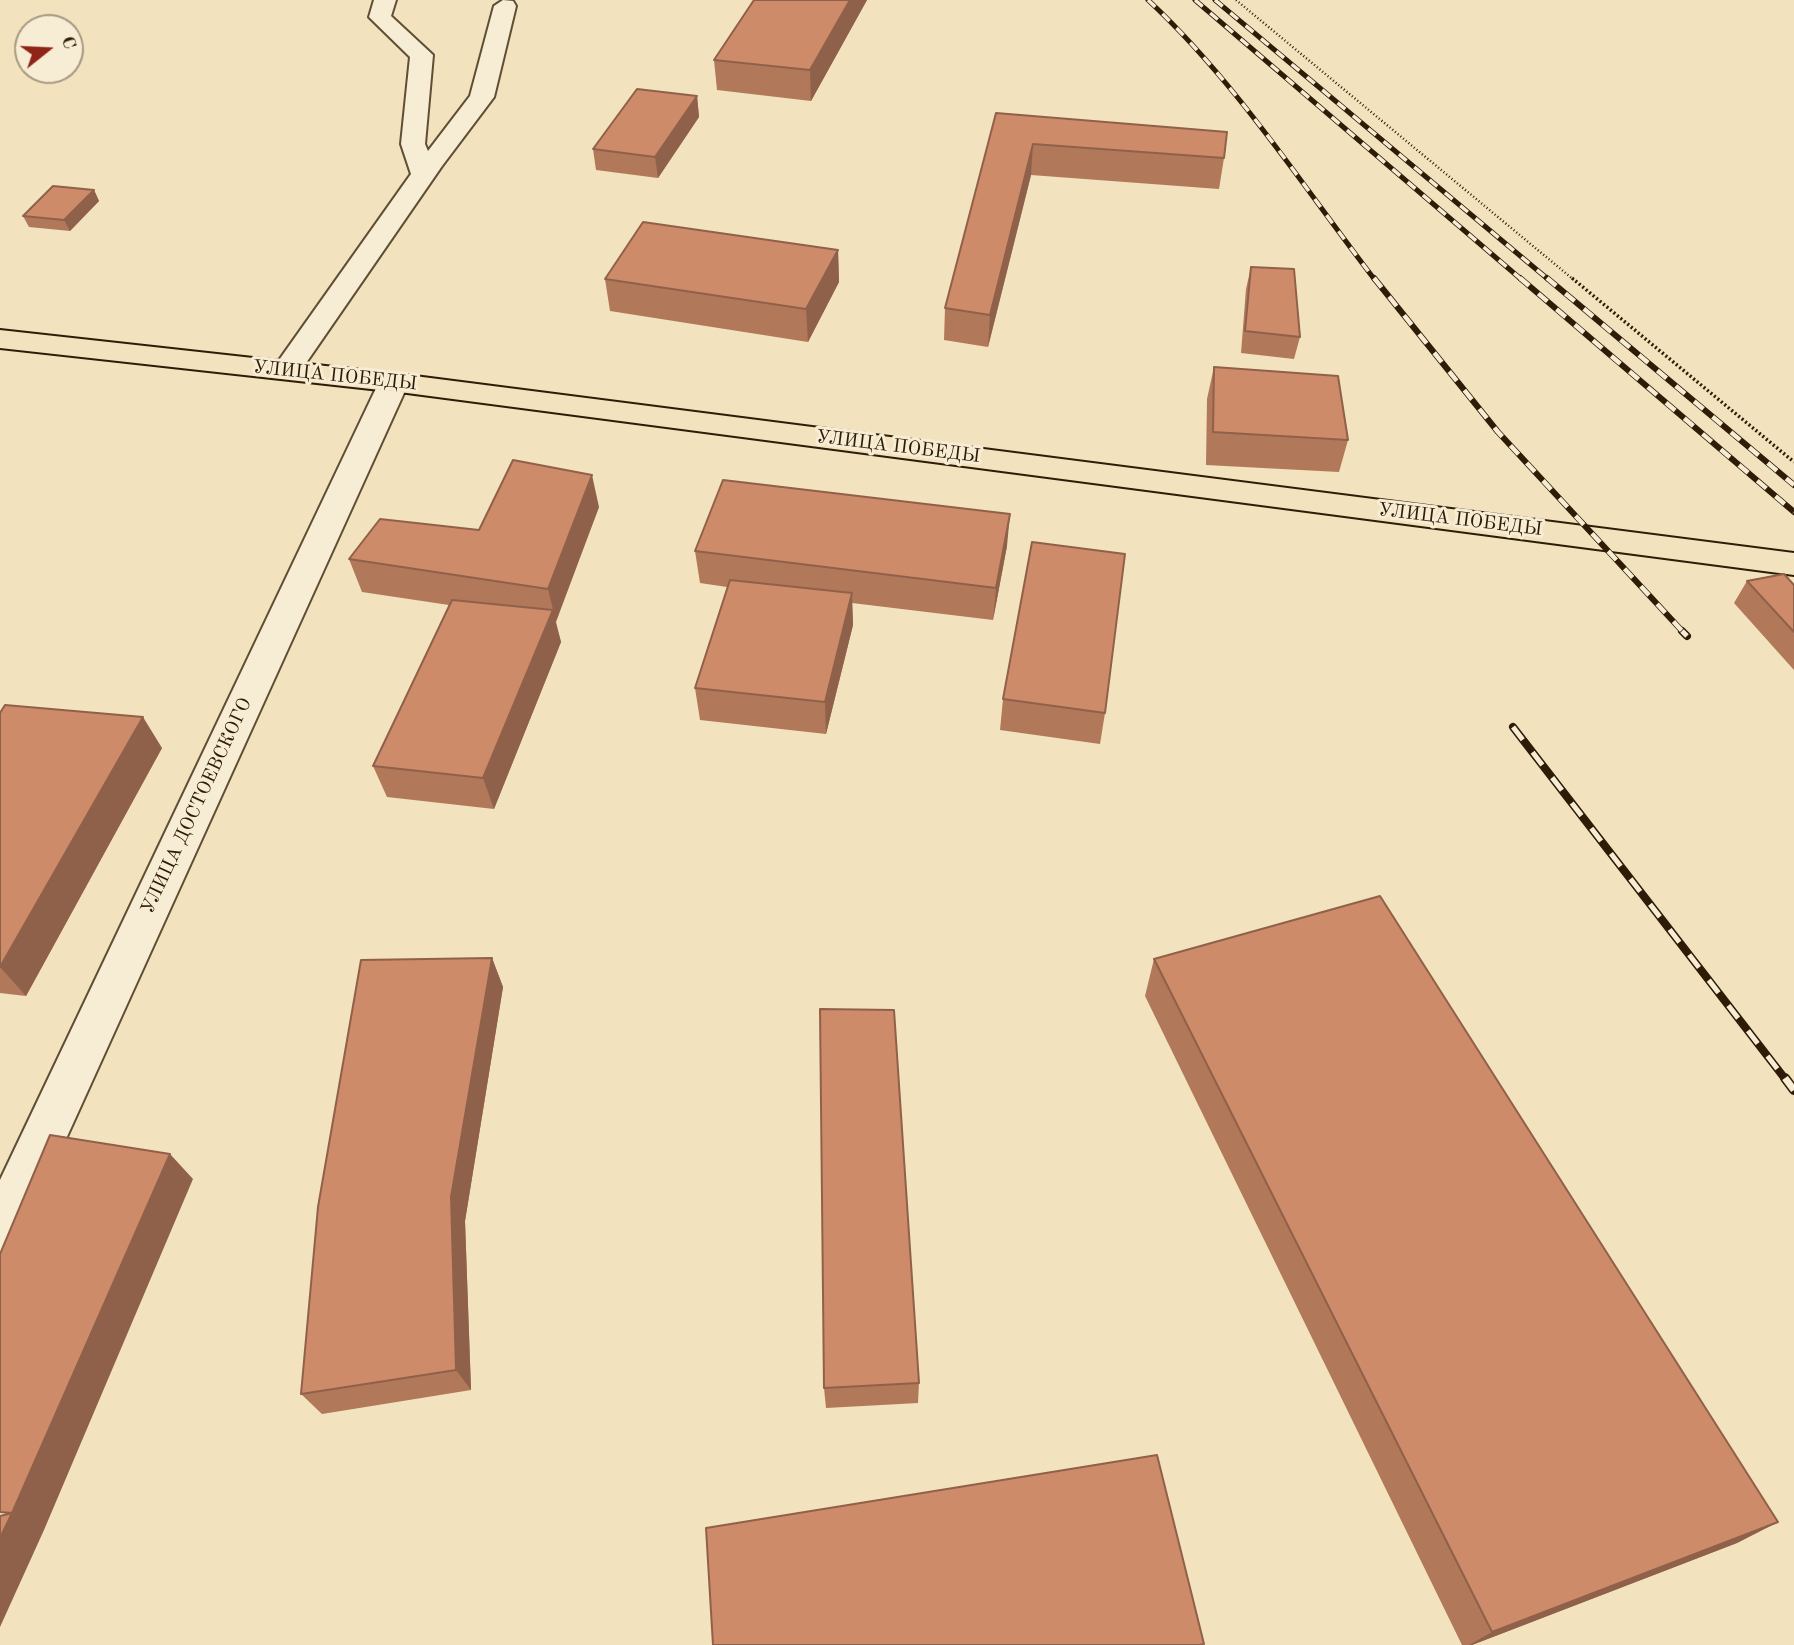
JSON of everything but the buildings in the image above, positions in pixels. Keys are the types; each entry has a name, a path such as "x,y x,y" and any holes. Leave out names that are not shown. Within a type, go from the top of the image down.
{"main road":[{"name":"УЛИЦА ПОБЕДЫ","path":"0,339 394,382 1794,564"}],"street":[{"path":"385,0 380,17 422,55 414,144 424,174"},
{"path":"287,370 424,174 482,97 505,6"},
{"name":"УЛИЦА ДОСТОЕВСКОГО","path":"0,1231 394,382"}],"path":[{"path":"1236,0 1794,462"}],"railway":[{"path":"1148,0 1180,32 1239,100 1375,280"},
{"path":"1195,0 1522,280"},
{"path":"1215,0 1549,280"},
{"path":"1374,278 1498,432 1684,633"},
{"path":"1520,278 1794,512"},
{"path":"1547,278 1794,485"},
{"path":"1684,633 1687,636"},
{"path":"1513,727 1786,1080"},
{"path":"1785,1078 1794,1090"}]}
